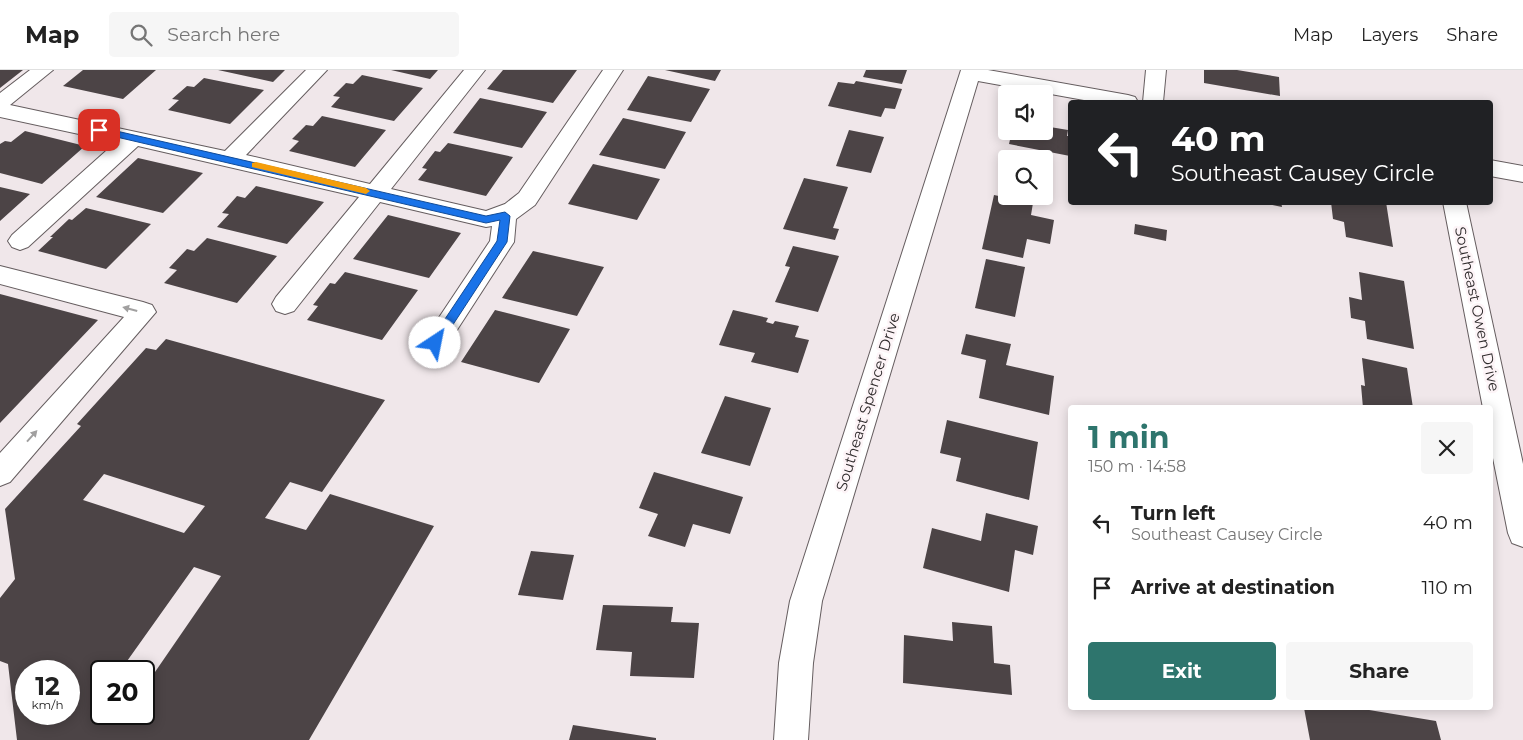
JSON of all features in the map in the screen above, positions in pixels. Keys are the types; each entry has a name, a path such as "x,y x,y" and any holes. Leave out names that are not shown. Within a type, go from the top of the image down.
{"street":[{"path":"0,103 43,70"},
{"path":"230,159 317,70"},
{"path":"285,304 475,70"},
{"path":"0,110 230,159 486,219 505,216 528,199 613,70"},
{"path":"1153,100 1156,70"},
{"path":"970,72 1117,100"},
{"name":"Southeast Spencer Drive","path":"791,740 796,662 806,601 970,72"},
{"path":"20,241 134,138"},
{"path":"1493,169 1523,174"},
{"name":"Southeast Owen Drive","path":"1455,205 1523,533"},
{"path":"435,343 502,242 505,216"},
{"path":"0,275 143,312 0,473"}],"building":[{"path":"0,70 23,70 0,88"},
{"path":"83,70 156,70 123,99 63,86"},
{"path":"218,70 285,70 273,82"},
{"path":"391,70 438,70 430,79"},
{"path":"503,70 577,70 553,103 487,89"},
{"path":"665,70 721,70 715,81"},
{"path":"866,70 907,70 902,84 863,77"},
{"path":"1204,70 1237,70 1279,77 1280,96 1204,83"},
{"path":"362,75 423,88 394,121 331,107 340,97 333,96 346,83 353,84"},
{"path":"648,76 710,89 691,122 627,110"},
{"path":"204,78 264,90 230,124 168,110 179,100 172,99 187,86 194,87"},
{"path":"856,81 902,89 895,109 885,108 881,117 828,106 838,82 854,84"},
{"path":"480,98 547,112 522,148 453,133"},
{"path":"322,116 386,130 355,167 289,151 299,141 292,139 306,125 313,126"},
{"path":"623,118 686,132 665,169 599,155"},
{"path":"1053,128 1068,130 1068,156 1053,153 1053,150 1040,150 1009,144 1010,140 1053,140"},
{"path":"849,130 884,137 871,173 836,166"},
{"path":"25,131 85,146 42,184 0,173 0,144 5,141 11,142"},
{"path":"448,143 513,157 486,196 418,180 427,169 422,168 435,151 440,152"},
{"path":"138,158 203,173 163,213 96,197"},
{"path":"593,164 660,179 637,220 568,204"},
{"path":"804,178 848,187 833,228 839,229 835,240 783,229"},
{"path":"256,186 324,202 287,244 217,227 229,214 222,213 237,196 245,198"},
{"path":"0,187 30,194 0,221"},
{"path":"994,195 998,196 998,205 1033,205 1031,215 1054,220 1050,244 1027,239 1023,258 982,249"},
{"path":"1331,205 1386,205 1393,247 1346,237 1344,222 1333,219"},
{"path":"86,208 151,224 106,269 38,251 69,219 72,220"},
{"path":"388,215 461,233 429,278 353,259"},
{"path":"1135,224 1167,230 1166,241 1134,234"},
{"path":"207,238 277,256 237,303 164,283 177,270 169,268 187,249 194,251"},
{"path":"793,246 839,256 818,312 775,302 790,267 785,266"},
{"path":"533,251 604,267 577,316 502,298"},
{"path":"986,259 1025,267 1015,317 975,308"},
{"path":"345,272 418,290 382,340 307,320 318,306 313,305 330,283 335,284"},
{"path":"1359,272 1404,281 1414,349 1367,339 1365,321 1351,318 1349,297 1362,300"},
{"path":"0,294 98,320 0,423"},
{"path":"495,310 570,329 539,383 461,362"},
{"path":"733,310 768,318 766,322 773,324 775,321 799,326 795,337 809,340 798,373 751,362 755,353 719,345"},
{"path":"966,334 1011,344 1006,365 1054,376 1049,415 979,398 986,360 961,354"},
{"path":"166,339 385,400 322,492 290,482 265,518 306,530 330,494 434,526 309,740 17,740 15,725 80,725 80,660 15,660 15,723 8,664 0,661 0,598 15,579 5,509 81,426 77,424 146,348 156,350","holes":["104,474 205,506 184,533 83,500","194,567 221,576 155,672 155,725 90,725 90,660 128,660"]},
{"path":"1362,358 1407,368 1413,405 1363,405 1361,385 1365,386"},
{"path":"725,396 771,408 750,466 701,453"},
{"path":"947,420 1038,442 1029,500 956,481 961,458 940,453"},
{"path":"654,472 743,497 730,534 693,524 685,547 648,536 658,514 639,508"},
{"path":"986,513 1038,526 1033,555 1015,550 1009,592 923,568 932,528 981,541"},
{"path":"531,551 574,555 563,600 518,595"},
{"path":"603,605 673,607 671,622 699,623 694,678 630,676 632,652 596,650"},
{"path":"952,622 992,626 994,663 1010,665 1012,695 903,683 904,635 953,641"},
{"path":"1304,710 1369,710 1436,721 1441,740 1310,740"},
{"path":"573,725 656,738 656,740 569,740"}],"slow traffic":[{"path":"256,165 366,191"}],"route":[{"path":"99,130 486,219 505,216 502,242 435,343"}]}
